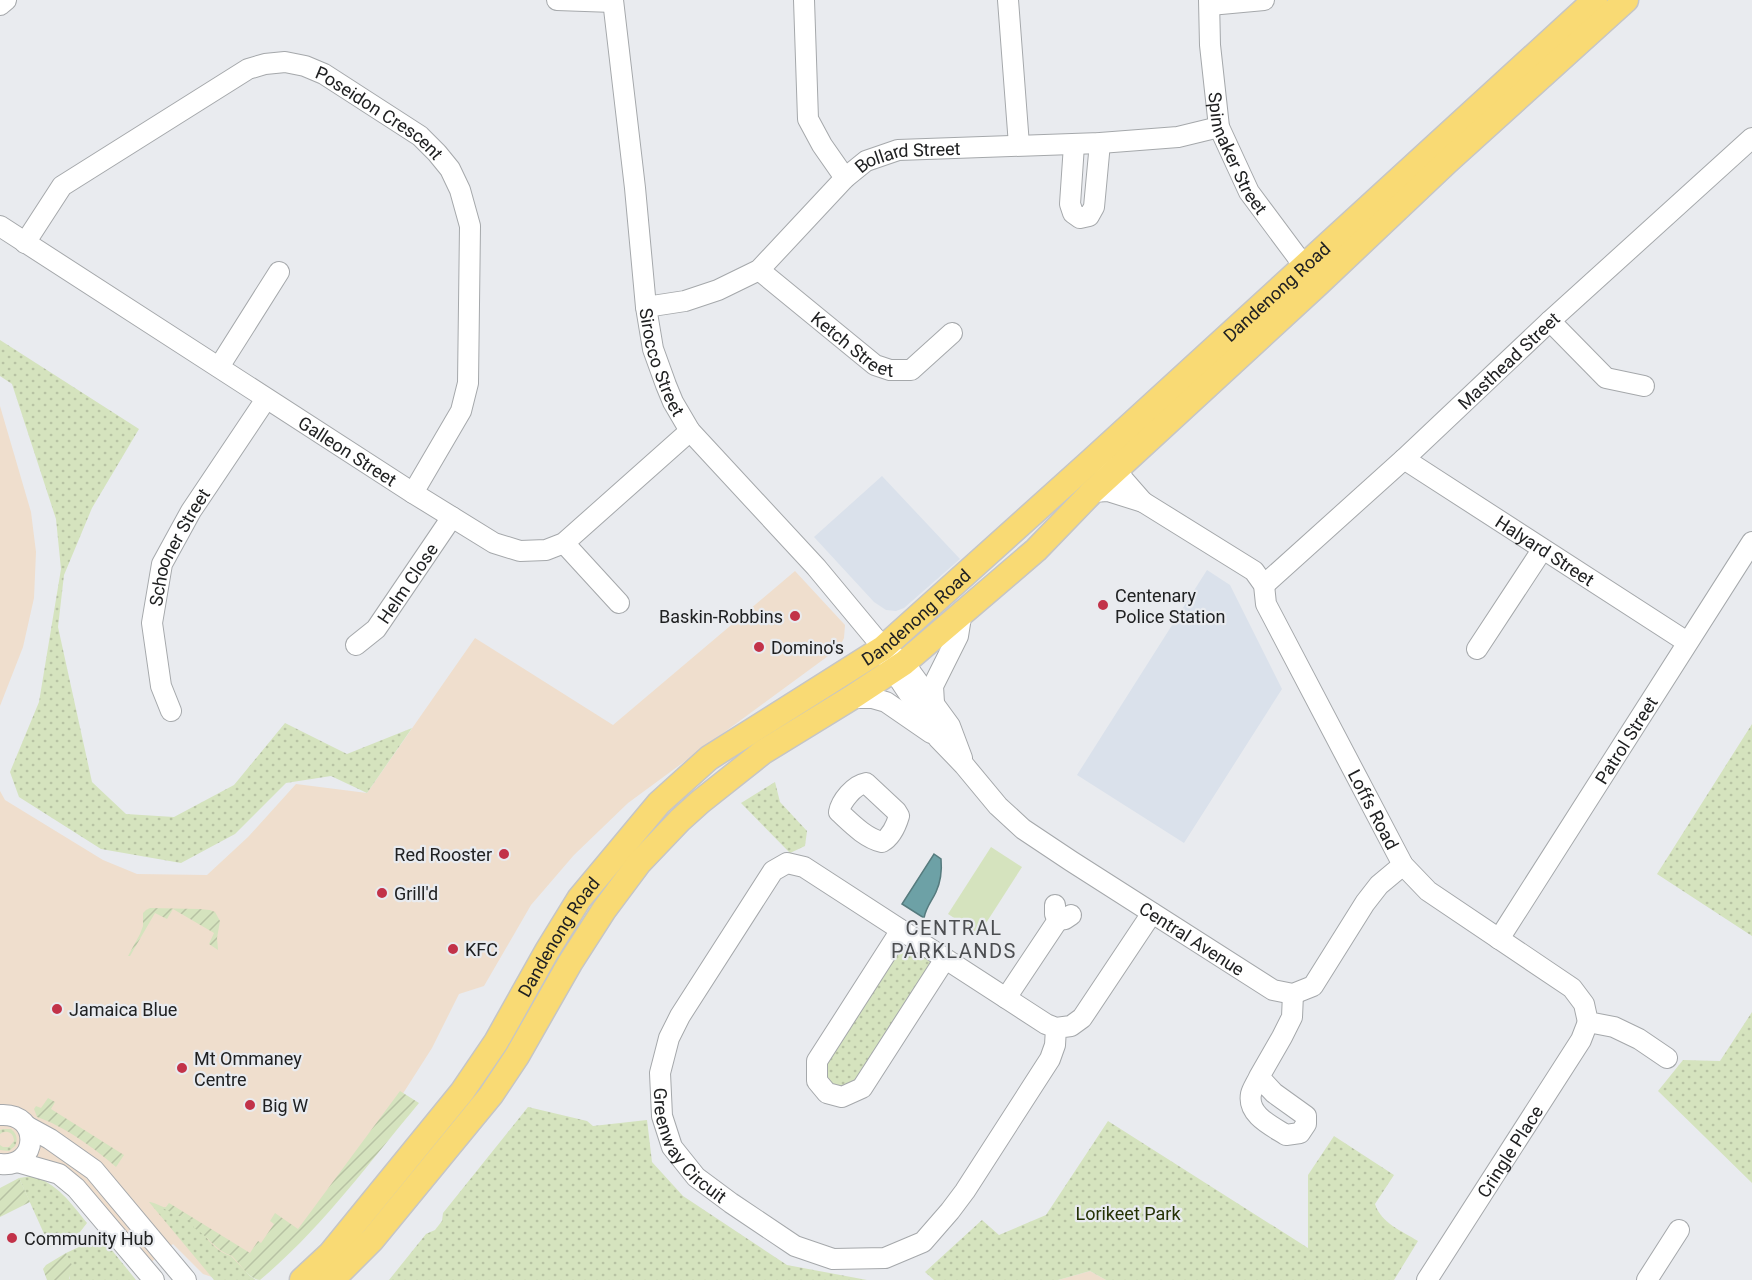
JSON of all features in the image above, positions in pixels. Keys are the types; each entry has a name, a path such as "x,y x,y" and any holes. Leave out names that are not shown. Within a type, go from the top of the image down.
{"main road":[{"name":"Dandenong Road","path":"334,1278 372,1240 491,1095 517,1056 603,910 639,863 658,843 700,802 763,752 899,666 1036,550 1311,275 1595,0"},
{"name":"Dandenong Road","path":"302,1280 330,1254 462,1092 496,1042 579,899 659,802 709,758 883,648 1091,461 1456,154 1626,0"}],"street":[{"path":"0,5 6,0"},
{"path":"557,0 613,1"},
{"path":"804,0 808,119 822,145 845,178"},
{"path":"1008,0 1019,145"},
{"path":"1210,3 1264,0"},
{"name":"Sirocco Street","path":"613,1 635,188 645,307 653,349 673,402 690,431 816,567 883,648"},
{"name":"Spinnaker Street","path":"1210,3 1209,45 1219,127 1249,192 1311,275"},
{"name":"Poseidon Crescent","path":"25,243 62,186 248,69 285,62 305,66 324,74 420,136 437,153 450,169 460,190 470,226 468,383 461,411 413,493"},
{"name":"Bollard Street","path":"645,307 685,302 718,290 759,270 845,178 866,161 898,150 1074,145 1178,136 1219,127"},
{"name":"Masthead Street","path":"1264,585 1752,138"},
{"path":"1074,145 1070,204 1073,213 1080,218 1089,216 1094,207 1100,143"},
{"name":"Galleon Street","path":"0,226 413,493 494,543 520,551 546,550 564,543 690,431"},
{"name":"Ketch Street","path":"759,270 875,365 890,370 911,370 952,333"},
{"path":"219,368 279,272"},
{"path":"1550,321 1606,378 1644,386"},
{"name":"Schooner Street","path":"171,711 161,686 152,623 162,564 191,511 266,399"},
{"name":"Halyard Street","path":"1404,459 1687,642"},
{"path":"1091,461 1115,470 1143,502"},
{"path":"1092,492 1108,491 1143,502 1254,571 1264,585"},
{"name":"Helm Close","path":"356,645 376,629 452,517"},
{"name":"Patrol Street","path":"1499,939 1752,542"},
{"path":"564,543 619,603"},
{"path":"1477,649 1542,550"},
{"name":"Loffs Road","path":"1264,585 1266,604 1403,865 1428,891 1572,988 1584,1004 1588,1022"},
{"path":"934,702 933,686 958,636 962,611"},
{"name":"Central Avenue","path":"883,648 934,702 950,726 964,765"},
{"name":"Central Avenue","path":"899,666 938,738"},
{"name":"Central Avenue","path":"851,698 872,698 886,702 938,738 998,806 1023,829 1273,990 1293,994"},
{"name":"Greenway Circuit","path":"787,863 804,867 1046,1024 1056,1028 1055,1045 1050,1059 950,1211 923,1242 879,1259 833,1259 795,1246 696,1177 672,1147 662,1116 660,1072 669,1038 680,1016 773,871 787,863"},
{"path":"1259,1077 1292,1017 1293,994 1312,986 1365,903 1379,885 1403,865"},
{"path":"1006,998 1062,913"},
{"path":"1056,1028 1071,1026 1082,1018 1152,913"},
{"path":"901,930 817,1061 817,1081 827,1093 842,1097 862,1088 945,959"},
{"path":"1588,1022 1614,1027 1639,1039 1667,1059"},
{"name":"Cringle Place","path":"1427,1280 1581,1040 1588,1022"},
{"path":"0,1115 16,1116 28,1127 50,1138 94,1170 186,1280"},
{"path":"9,1163 24,1157 30,1145 28,1127"},
{"path":"9,1163 44,1168 59,1174 76,1188 154,1280"},
{"path":"1647,1280 1679,1230"}],"shaded area":[{"path":"0,406 31,512 36,552 34,598 23,647 0,706"},
{"path":"882,476 960,559 904,608 896,611 886,610 874,602 814,537"},
{"path":"1207,570 1230,585 1282,689 1184,843 1077,775"},
{"name":"Mt Ommaney Centre","path":"795,571 845,625 844,638 839,648 628,803 574,855 531,905 484,986 459,994 432,1048 344,1186 271,1264 221,1280 203,1274 173,1244 144,1268 62,1185 25,1171 0,1173 0,791 5,800 103,860 137,874 207,875 248,837 296,784 367,793 475,638 613,725"},
{"path":"1090,1271 1106,1280 1058,1280"}],"green space":[{"path":"0,340 139,429 92,508 64,575 58,627 92,782 126,814 174,817 234,785 285,723 347,754 412,728 367,793 331,776 286,783 235,834 181,863 101,849 19,797 10,772 39,702 61,569 56,519 12,384 0,376"},
{"path":"1752,724 1752,936 1657,874"},
{"path":"775,782 780,802 807,831 805,846 790,853 741,803"},
{"path":"991,847 1022,867 979,934 948,914"},
{"path":"150,908 199,909 215,912 220,921 217,938 218,950 209,944 214,933 173,909 167,919 155,913 128,956 143,926 143,913"},
{"path":"909,946 929,958 931,965 857,1083 843,1090 833,1085 826,1078 825,1063 896,951"},
{"path":"1752,1012 1752,1183 1658,1091 1683,1060 1720,1061"},
{"path":"400,1091 419,1103 324,1218 260,1280 252,1277 232,1256 221,1251 194,1228 194,1219 188,1220 162,1208 169,1203 250,1253 258,1241 261,1243 274,1224 270,1221 275,1213 298,1229"},
{"path":"48,1098 55,1102 51,1109 124,1155 116,1167 78,1138 37,1117 34,1109 36,1106 41,1108"},
{"path":"528,1107 587,1121 593,1126 647,1120 652,1162 683,1196 787,1265 867,1280 389,1280 426,1234 435,1230 442,1221 443,1213"},
{"name":"Lorikeet Park","path":"1108,1121 1308,1248 1308,1175 1334,1136 1394,1175 1375,1204 1387,1221 1418,1241 1394,1280 1106,1280 1090,1271 1058,1280 934,1280 925,1272 982,1220 999,1235 1046,1215"},
{"path":"11,1129 15,1133 15,1146 9,1151 0,1150 0,1145 9,1147 14,1141 10,1133 0,1134 0,1130"},
{"path":"32,1176 49,1183 69,1201 87,1223 80,1232 50,1247 19,1178"},
{"path":"19,1178 30,1202 0,1217 0,1188"},
{"path":"149,1202 181,1217 194,1219 214,1246 231,1256 256,1280 214,1280"},
{"path":"102,1238 136,1280 69,1280 66,1253"},
{"path":"66,1253 72,1265 69,1280 47,1280 43,1269"}],"water":[{"path":"934,854 941,859 941,876 924,918 902,904"}],"place":[{"name":"Centenary Police Station","path":"1103,605"},
{"name":"Baskin-Robbins","path":"795,616"},
{"name":"Domino's","path":"759,647"},
{"name":"Red Rooster","path":"504,854"},
{"name":"Grill'd","path":"382,893"},
{"name":"KFC","path":"453,949"},
{"name":"Jamaica Blue","path":"57,1009"},
{"name":"Mt Ommaney Centre","path":"182,1068"},
{"name":"Big W","path":"250,1105"},
{"name":"Community Hub","path":"12,1238"}],"district":[{"name":"CENTRAL PARKLANDS","path":"954,940"}]}
